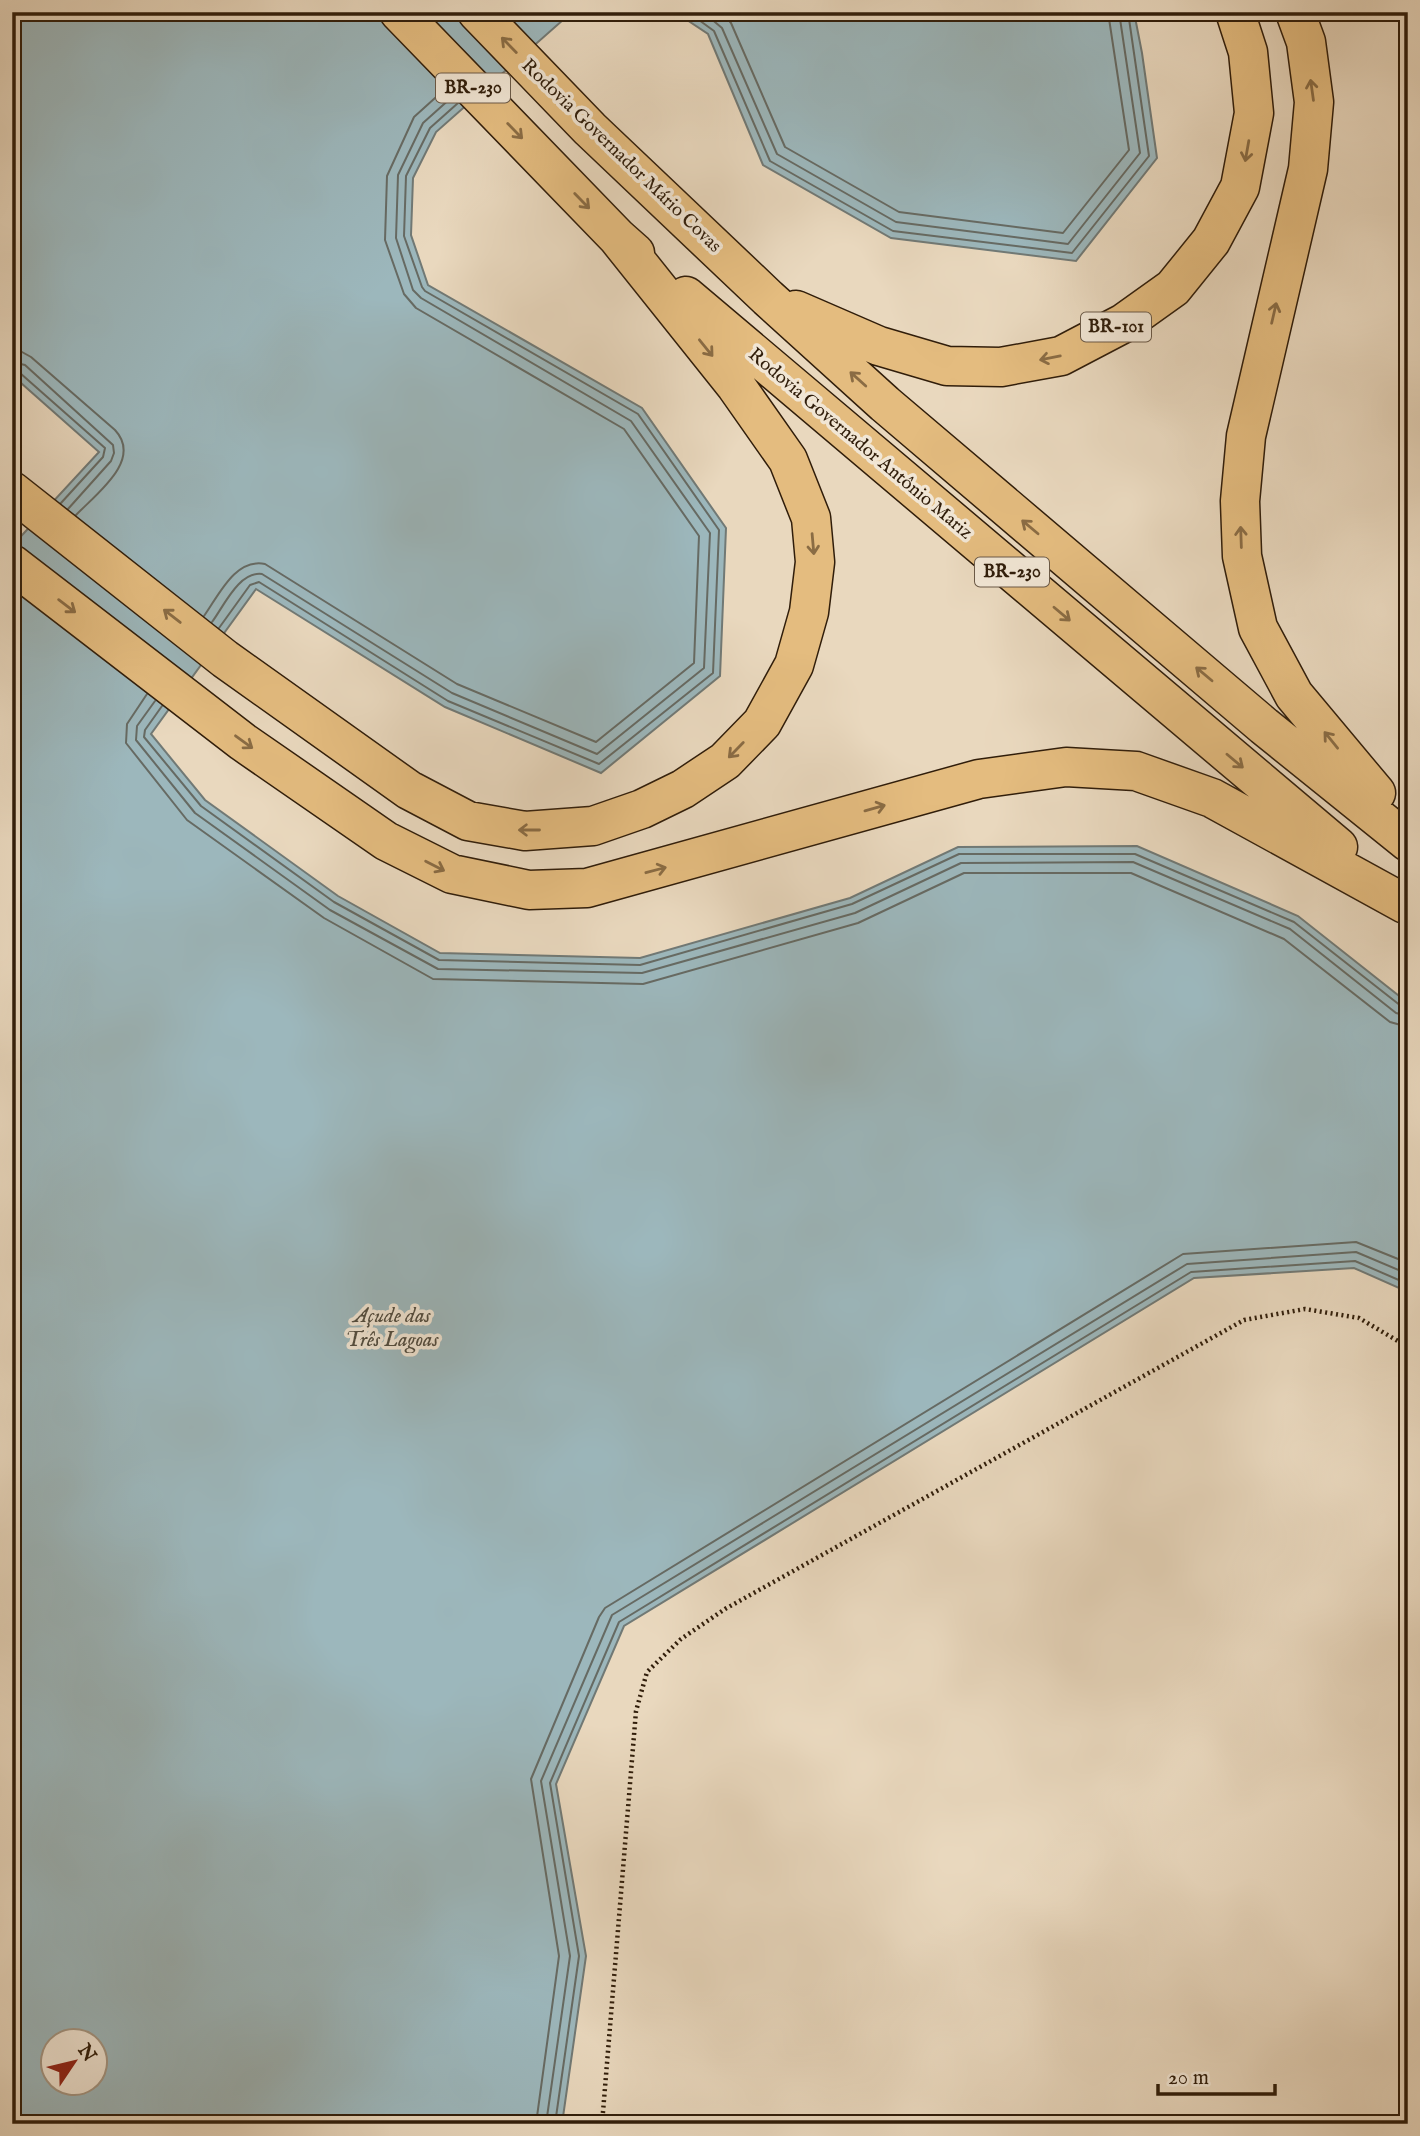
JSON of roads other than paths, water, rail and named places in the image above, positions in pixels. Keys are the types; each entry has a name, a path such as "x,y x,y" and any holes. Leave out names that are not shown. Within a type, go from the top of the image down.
{"highway":[{"name":"Rodovia Governador Antônio Mariz","path":"399,12 617,237 1406,905"},
{"name":"Rodovia Governador Mário Covas","path":"477,12 590,129 768,298"},
{"name":"BR-101","path":"768,298 879,346 947,366 1001,367 1061,356 1124,323 1173,288 1211,241 1240,187 1254,113 1248,52 1235,12"},
{"path":"1295,12 1306,42 1314,102 1308,169 1246,436 1240,501 1242,556 1258,628 1294,695 1408,829"},
{"path":"21,498 225,659 409,790 468,821 525,831 593,826 642,809 682,789 725,761 762,723 794,665 809,612 815,562 811,518 788,460 736,386 617,237"},
{"name":"BR-230","path":"768,298 916,431 1264,726 1408,842"},
{"path":"12,564 243,742 386,841 452,874 528,890 587,888 979,779 1066,767 1136,771 1212,798 1406,905"}],"water":[{"name":"Açude das Três Lagoas","path":"15,12 572,12 436,132 413,178 411,235 428,285 642,408 726,528 720,676 601,773 445,707 256,589 151,734 205,800 338,896 440,953 640,958 850,898 958,847 1137,846 1298,916 1408,1003 1408,1292 1354,1268 1194,1278 624,1626 556,1784 586,1956 562,2124 12,2124 12,546 99,452 12,375 12,14"},
{"path":"675,12 1134,12 1157,158 1076,261 891,238 763,165 708,34"}]}
